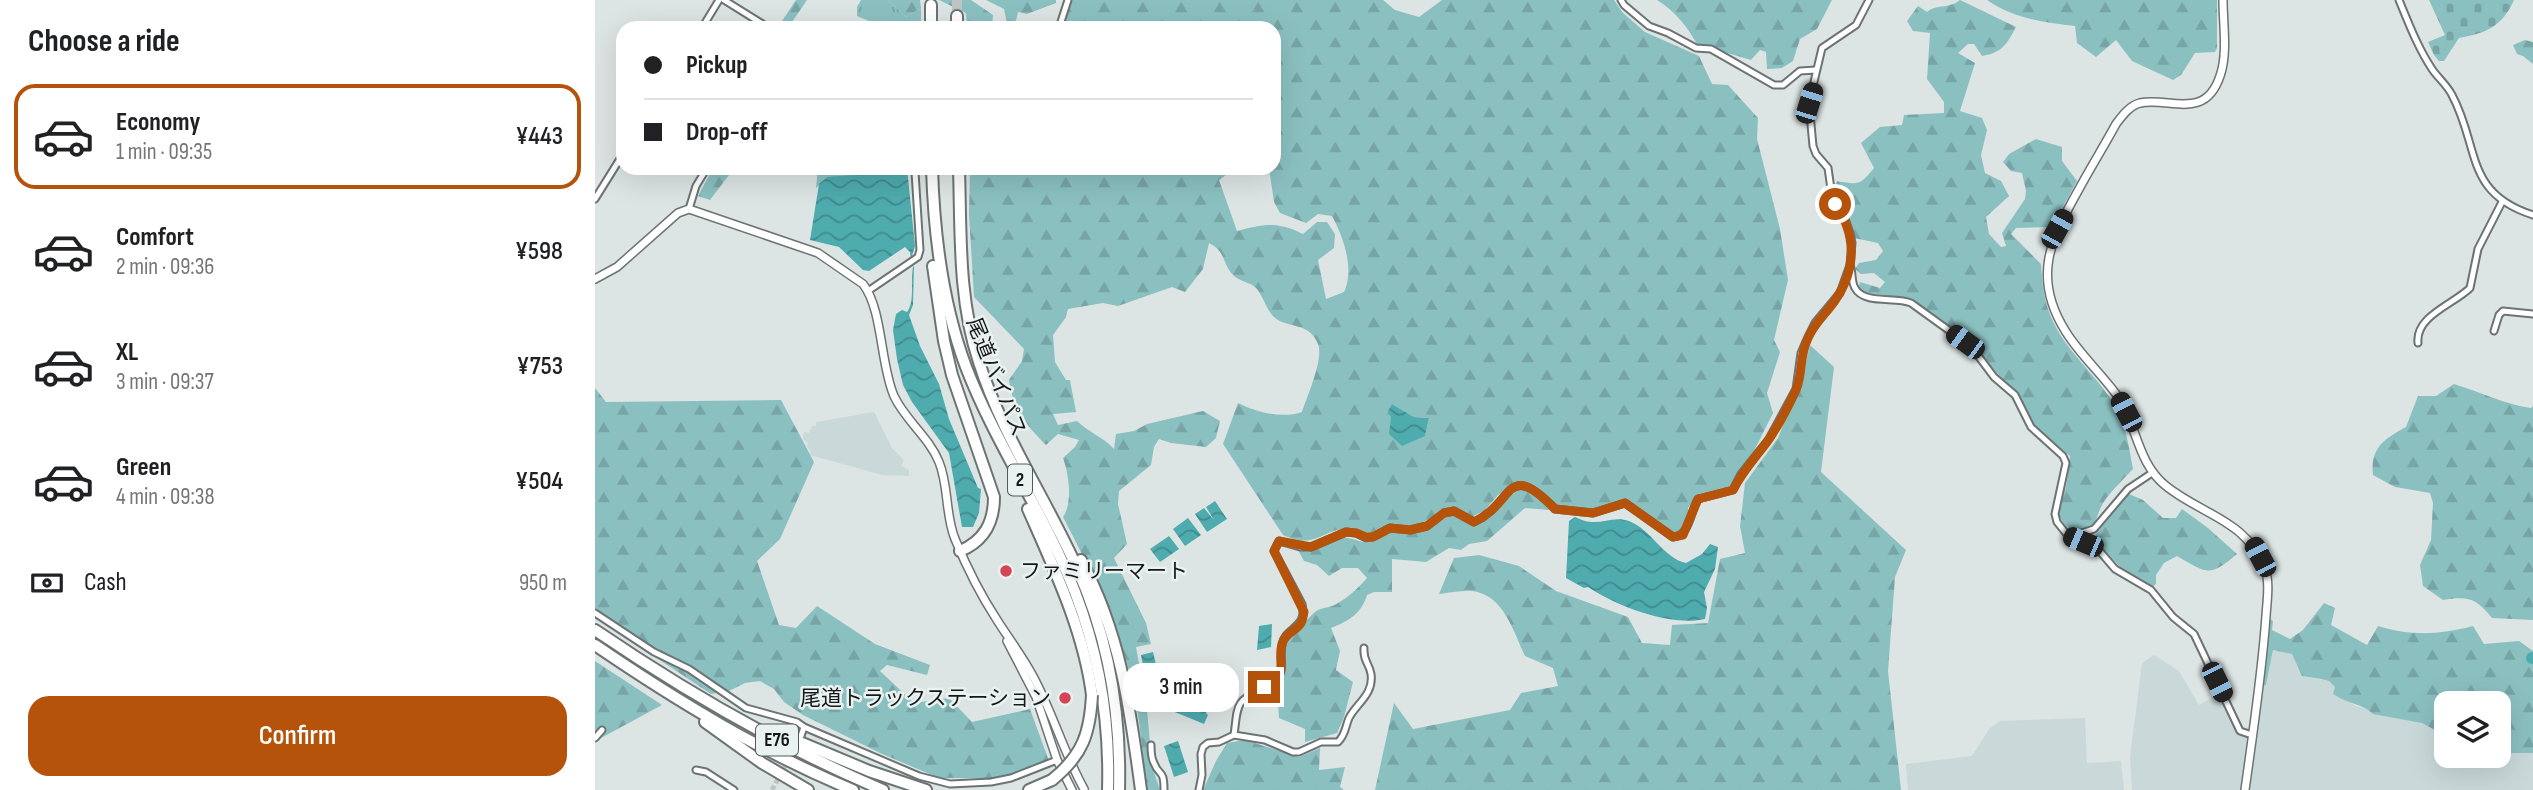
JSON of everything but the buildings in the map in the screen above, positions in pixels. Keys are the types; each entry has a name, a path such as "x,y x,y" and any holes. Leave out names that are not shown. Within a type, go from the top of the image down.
{"highway":[{"path":"930,5 931,21"},
{"path":"957,16 957,21"},
{"path":"933,175 933,263 944,341 961,405 994,497 992,517 984,534 970,547 960,551"},
{"name":"尾道バイパス","path":"933,175 937,244 948,306 976,390 1059,555 1086,621 1095,651 1105,699 1108,790"},
{"name":"尾道バイパス","path":"960,175 961,266 966,313 979,365 1003,424 1076,565 1105,645 1119,731 1119,790"},
{"path":"948,306 953,336 968,387 1027,506 1056,572 1090,679 1090,721 1083,743 1070,763 1052,780 1029,790"},
{"path":"1018,452 1083,563 1101,603 1124,674 1140,790"},
{"name":"E76","path":"595,630 676,683 758,730 819,762 883,790"},
{"name":"E76","path":"595,645 669,694 752,742 853,790"},
{"path":"676,683 771,730 869,771 926,790"},
{"path":"669,694 730,741 808,790"}],"street":[{"path":"707,21 722,0 757,21"},
{"path":"1061,21 1068,0"},
{"path":"1621,0 1649,26 1696,48 1711,49 1774,85 1783,85 1800,71 1816,70"},
{"path":"1234,735 1238,706 1243,698 1274,684 1281,671 1282,644 1286,636 1301,623 1304,612 1274,551 1279,541 1311,547 1346,532 1373,537 1390,528 1410,530 1427,526 1444,513 1454,511 1474,522 1494,508 1508,491 1518,485 1538,491 1555,509 1593,513 1625,503 1673,537 1678,537 1683,535 1698,499 1733,490 1741,474 1769,439 1796,389 1801,353 1815,323 1840,293 1850,265 1850,233 1832,196 1828,168 1813,146 1809,103 1822,48 1856,25 1869,0"},
{"path":"2224,0 2223,59 2221,76 2216,85 2205,98 2190,104 2140,103 2125,112 2057,229 2049,252 2048,287 2050,301 2059,319 2081,352 2119,398 2151,473 2168,488 2246,537 2253,544 2265,570 2268,580 2265,634 2245,790"},
{"path":"2399,0 2416,40 2452,96 2488,187 2502,202 2533,215"},
{"path":"595,199 616,165"},
{"path":"689,209 703,175"},
{"path":"869,291 918,257 920,250 915,175"},
{"path":"2419,343 2421,326 2470,288 2478,249 2502,202"},
{"path":"595,279 617,267 678,213 689,209 818,253 843,269 869,291 888,380 903,411 939,463 950,522 960,551 974,581 1033,676 1068,759 1084,789"},
{"path":"1850,265 1854,288 1859,292 1870,298 1903,299 1911,303 1965,342 1994,377 2015,395 2031,427 2063,456 2066,463 2055,514 2057,522 2069,537 2097,548 2115,569 2151,590 2173,617 2194,634 2239,731 2252,735"},
{"path":"2494,331 2499,315 2504,311 2533,313"},
{"path":"2069,537 2095,529 2128,489 2151,473"},
{"path":"595,612 654,652 689,669 746,708 797,722 919,776 950,784 992,782 1057,760"},
{"path":"998,621 1036,697 1057,760 1072,790"},
{"path":"1199,790 1202,775 1201,754 1208,743 1219,742 1234,735 1265,740 1299,752 1321,742 1338,742 1344,736 1349,717 1367,696 1371,674 1363,658 1364,648"},
{"path":"801,736 804,727"},
{"path":"595,738 602,730"},
{"path":"1151,745 1154,765 1162,772 1164,790"},
{"path":"696,770 706,772 734,790"}],"shaded area":[{"path":"874,412 892,448 904,460 901,466 909,470 909,476 882,475 810,455 808,443 803,439 804,432 809,433 812,426 816,426 816,422"},
{"path":"2273,650 2292,654 2302,676 2329,681 2355,706 2422,723 2434,730 2434,768 2511,768 2511,753 2533,753 2533,790 2132,790 2130,757 2142,663 2154,655 2179,671 2199,705 2219,694 2239,734 2257,734 2262,687 2266,685"},
{"path":"2085,718 2087,763 2121,761 2124,790 1908,790 1906,764 1972,756 1990,728 2000,721"}],"green space":[{"path":"796,0 807,0 793,21 782,21"},
{"path":"861,0 888,0 906,17 921,8 921,21 869,21 857,16 857,7"},
{"path":"888,0 920,0 921,8 906,17"},
{"path":"939,0 971,0 993,15 993,21 967,21 966,13"},
{"path":"986,0 1056,0 1056,3 1027,14 1018,12 1016,21 1007,21 1004,9"},
{"path":"1071,0 1383,0 1395,10 1419,17 1442,0 1614,0 1623,13 1645,32 1699,56 1712,84 1728,85 1758,118 1757,139 1780,229 1788,280 1774,340 1780,352 1767,393 1773,413 1752,455 1731,486 1699,494 1688,508 1689,516 1679,535 1670,534 1627,500 1591,511 1557,507 1540,491 1519,481 1498,495 1484,511 1471,517 1449,508 1416,526 1403,528 1392,525 1371,534 1357,529 1339,529 1303,541 1283,535 1223,444 1238,403 1269,413 1286,415 1302,412 1319,359 1318,344 1309,332 1274,317 1257,289 1234,276 1219,250 1209,243 1203,269 1185,292 1172,287 1118,306 1103,303 1068,309 1066,317 1053,335 1055,362 1066,380 1070,380 1076,412 1053,414 1058,425 1077,421 1114,449 1116,434 1134,431 1147,424 1203,411 1220,421 1216,438 1206,447 1159,439 1154,447 1151,465 1119,491 1118,504 1127,544 1114,558 1146,623 1151,644 1136,647 1147,709 1152,766 1160,790 1147,790 1137,705 1125,656 1101,595 1063,517 1068,504 1069,488 1063,458 1079,440 1058,434 1046,445 1017,408 1009,380 1022,361 1024,349 974,297 969,214 970,175 1226,175 1219,180 1237,231 1270,225 1286,227 1303,234 1317,222 1327,222 1335,234 1334,248 1318,260 1326,299 1344,292 1348,263 1344,243 1332,216 1318,214 1306,223 1280,213 1274,202 1270,175 1281,175 1281,21 1064,21","holes":["1392,404 1414,417 1429,418 1425,436 1390,434"]},
{"path":"1657,0 1832,0 1817,29 1800,39 1793,61 1782,68 1767,69 1766,52 1760,50 1751,60 1697,44 1680,19"},
{"path":"1960,0 2016,27 2007,43 1994,53 1982,56 1974,44 1968,44 1958,53 1975,63 1960,111 1982,118 1987,130 1981,155 1985,173 2001,181 2009,196 1986,217 1989,234 2001,247 2006,246 2002,233 2025,199 2022,173 2011,171 2003,162 2009,154 2036,139 2062,147 2062,161 2077,181 2052,227 2016,228 2011,234 2041,264 2047,304 2057,329 2108,395 2119,413 2127,436 2133,469 2108,497 2093,524 2080,531 2066,526 2058,511 2066,487 2070,456 2033,425 2014,391 1977,352 1906,299 1874,296 1858,290 1860,282 1880,288 1885,282 1874,273 1861,274 1855,269 1859,263 1876,260 1883,251 1878,243 1854,238 1847,216 1834,192 1837,181 1859,182 1874,168 1861,143 1880,127 1902,125 1904,115 1944,113 1944,102 1927,79 1930,33 1913,31 1907,21 1918,6 1927,12"},
{"path":"1987,0 2217,0 2217,48 2215,52 2195,53 2181,75 2173,80 2132,61 2116,40 2096,57 2077,43 2075,26 2029,19"},
{"path":"2429,0 2514,0 2498,23 2485,31 2459,38 2444,61 2439,61 2428,42 2445,35"},
{"path":"2525,40 2533,42 2533,64 2517,54 2513,45"},
{"path":"709,175 729,175 710,200 698,196"},
{"path":"817,175 852,175 841,178 827,177 816,188"},
{"path":"1810,345 1834,367 1821,472 1906,550 1895,577 1888,671 1901,790 1375,790 1394,703 1413,729 1510,710 1521,693 1558,686 1553,668 1525,656 1506,616 1492,599 1472,591 1439,594 1454,558 1479,555 1519,566 1556,591 1628,617 1642,643 1670,645 1672,625 1708,623 1720,559 1745,553 1740,526 1745,483 1778,438 1803,374"},
{"path":"2454,384 2511,404 2531,408 2533,406 2533,620 2492,618 2476,602 2459,598 2443,600 2423,586 2420,565 2431,540 2433,503 2430,493 2395,487 2373,475 2376,451 2385,440 2406,427 2418,396 2436,396"},
{"path":"595,388 606,402 781,400 814,462 780,539 757,561 779,625 796,628 817,606 875,644 930,665 927,675 887,665 880,671 914,703 949,698 972,722 1030,709 1049,761 1000,778 939,778 880,753 803,715 784,702 774,689 760,681 711,694 595,617"},
{"path":"1522,488 1534,490 1549,510 1525,508 1487,541 1469,544 1461,550 1449,548 1426,562 1392,559 1392,592 1374,592 1367,595 1353,616 1331,628 1340,651 1336,670 1353,682 1337,733 1305,742 1305,729 1279,718 1277,686 1284,678 1285,645 1316,612 1342,601 1367,578 1358,568 1342,568 1329,576 1317,565 1304,561 1298,550 1311,549 1341,538 1371,542 1388,530 1416,533 1452,514 1475,526"},
{"path":"2129,494 2143,500 2163,518 2176,518 2182,509 2237,554 2214,570 2202,569 2177,556 2164,563 2156,575 2156,584 2151,588 2124,571 2093,539 2116,506"},
{"path":"2324,603 2335,608 2331,625 2367,645 2378,626 2425,633 2473,626 2484,644 2519,641 2533,651 2533,753 2511,753 2511,691 2434,691 2434,730 2422,723 2373,714 2338,697 2333,694 2335,687 2329,681 2302,676 2292,654 2273,650 2266,685 2262,687 2270,619 2273,621 2272,630 2290,639 2303,630"},
{"path":"595,661 662,705 601,738 595,738"},
{"path":"1245,740 1299,757 1320,748 1319,770 1345,767 1340,787 1344,790 1203,790 1227,743"}],"water":[{"path":"908,175 915,246 911,259 910,252 905,247 869,271 863,270 839,247 810,240 819,184 827,177"},
{"path":"914,264 913,305 909,315 920,346 939,384 949,419 978,488 981,489 979,513 973,527 962,527 949,453 912,402 903,385 897,359 893,330 896,314 902,310 907,312 910,307"},
{"path":"1392,404 1414,417 1429,418 1425,436 1402,446 1389,434 1391,417 1388,411"},
{"path":"1215,501 1227,519 1207,532 1195,514 1204,508 1214,520 1206,507"},
{"path":"1575,517 1589,522 1619,519 1629,521 1671,556 1686,563 1702,554 1710,544 1718,547 1715,569 1704,592 1707,608 1705,619 1676,620 1644,613 1566,578 1569,521"},
{"path":"1188,518 1201,535 1185,546 1173,529"},
{"path":"1169,536 1179,549 1160,562 1150,549"},
{"path":"1272,624 1271,647 1257,650 1259,626"},
{"path":"1153,652 1159,677 1146,680 1141,655"},
{"path":"1167,672 1186,680 1183,689 1187,680 1196,684 1195,687 1197,685 1216,692 1209,707 1201,703 1205,691 1200,703 1161,686"},
{"path":"1160,689 1168,693 1166,701 1170,693 1199,706 1198,710 1200,705 1208,709 1204,724 1153,703"},
{"path":"1178,741 1188,772 1174,777 1164,746"}],"tunnel":[{"path":"957,0 957,16"},
{"path":"772,790 795,748"}],"place":[{"name":"ファミリーマート","path":"1006,571"},
{"name":"尾道トラックステーション","path":"1065,698"}],"route":[{"path":"1264,687 1274,684 1278,678 1281,671 1282,644 1286,636 1301,623 1304,612 1274,551 1279,541 1311,547 1346,532 1373,537 1390,528 1410,530 1427,526 1444,513 1454,511 1474,522 1494,508 1508,491 1518,485 1538,491 1555,509 1593,513 1625,503 1673,537 1683,535 1698,499 1733,490 1741,474 1769,439 1796,389 1801,353 1815,323 1840,293 1850,265 1850,233 1844,216 1835,204"}]}
